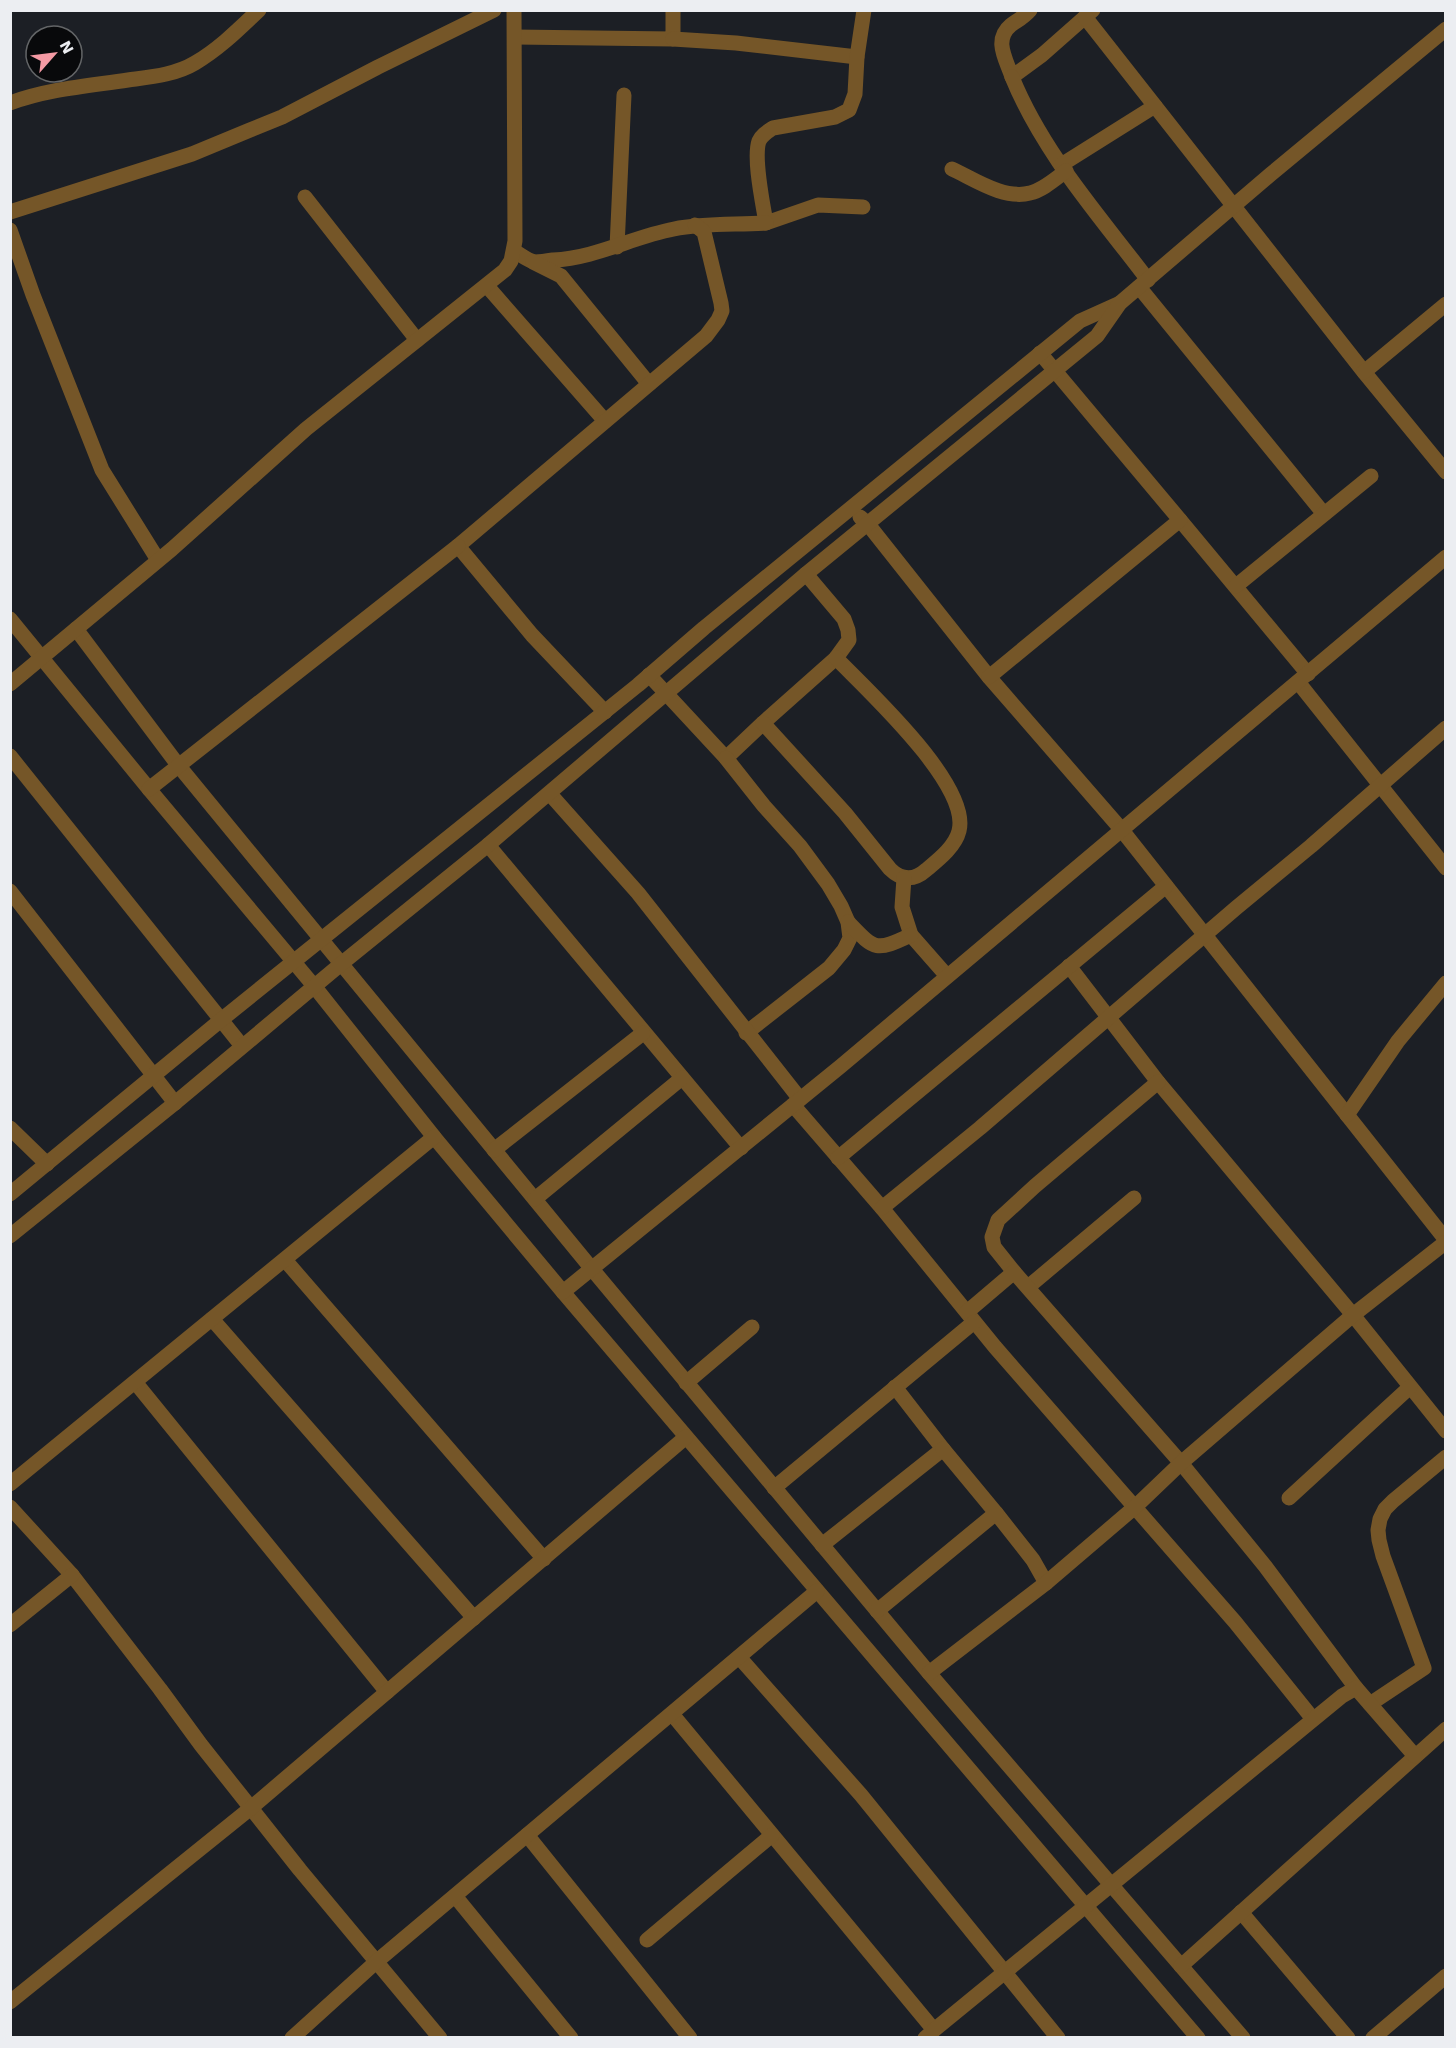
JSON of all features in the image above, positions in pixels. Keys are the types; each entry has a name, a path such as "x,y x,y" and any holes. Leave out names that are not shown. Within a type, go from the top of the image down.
{"street":[{"path":"10,104 45,92 177,71 194,64 212,51 259,10"},
{"path":"10,212 182,158 282,117 494,10"},
{"path":"10,684 158,561 306,429 505,270 514,251 514,10"},
{"path":"673,10 673,39"},
{"path":"766,223 757,156 760,140 765,132 772,128 835,117 849,110 855,94 857,57 864,10"},
{"path":"1030,10 1010,26 1001,38 1001,46 1012,77 1028,113 1144,283 1324,514"},
{"path":"1012,77 1042,55 1089,14 1155,106 1364,372 1446,472"},
{"path":"11,1236 550,794 806,574 1097,336 1120,303 1446,29"},
{"path":"515,37 673,39 745,44 857,57"},
{"path":"617,247 624,95"},
{"path":"951,169 996,190 1029,194 1040,190 1064,168 1155,106"},
{"path":"305,197 417,340"},
{"path":"533,262 579,258 651,234 695,225 766,223 818,205 863,207"},
{"path":"149,789 458,546 706,336 714,327 722,311 720,293 704,232 695,225"},
{"path":"10,230 102,470 158,561"},
{"path":"514,251 561,276 649,384"},
{"path":"487,286 605,421"},
{"path":"10,1194 221,1020 605,712 1040,353 1080,321 1120,303"},
{"path":"1364,372 1446,304"},
{"path":"1040,353 1236,586 1381,786 1446,868"},
{"path":"1236,586 1371,476"},
{"path":"850,508 867,523 989,677 1121,829 1446,1241 1353,1315 1046,1583 929,1673"},
{"path":"989,677 1180,519"},
{"path":"458,546 532,634 605,712"},
{"path":"563,1292 797,1102 1446,556"},
{"path":"726,758 836,658 849,640 848,630 835,607 806,574"},
{"path":"10,619 314,986 434,1137 563,1292 1198,2037"},
{"path":"76,629 178,765 686,1383 929,1673 1243,2037"},
{"path":"763,723 845,813 896,875 913,878 923,873 952,845 960,820 957,809 939,772 926,754 908,732 836,658"},
{"path":"649,675 726,758 764,806 800,846 842,906 848,922 850,938 834,963 746,1032"},
{"path":"882,1208 1110,1017 1446,728"},
{"path":"10,756 242,1046"},
{"path":"550,794 638,893 693,961 838,1158 971,1317 1235,1622 1313,1719"},
{"path":"488,845 741,1148"},
{"path":"904,878 902,907 911,935 948,976"},
{"path":"838,1158 1166,885"},
{"path":"10,891 175,1103"},
{"path":"848,922 869,944 886,946 911,935"},
{"path":"1069,966 1158,1082 1353,1315 1446,1431"},
{"path":"1347,1115 1398,1041 1446,983"},
{"path":"494,1150 643,1033"},
{"path":"535,1199 682,1078"},
{"path":"1158,1082 998,1220 992,1237 994,1246 1014,1272 1181,1463 1265,1566 1356,1688 1415,1756"},
{"path":"10,1128 47,1164"},
{"path":"10,1484 434,1137"},
{"path":"1028,1287 1134,1198"},
{"path":"285,1260 544,1559"},
{"path":"774,1488 895,1387 971,1317 1014,1272"},
{"path":"212,1319 474,1618"},
{"path":"686,1383 752,1327"},
{"path":"135,1382 387,1692"},
{"path":"895,1387 1033,1560 1046,1583"},
{"path":"1289,1498 1410,1387"},
{"path":"10,2002 252,1807 686,1437"},
{"path":"822,1545 943,1449"},
{"path":"1370,1704 1424,1668 1383,1556 1378,1530 1380,1520 1392,1501 1446,1457"},
{"path":"10,1507 72,1575 201,1745 300,1870 440,2037"},
{"path":"877,1611 996,1513"},
{"path":"10,1625 72,1575"},
{"path":"291,2037 376,1962 817,1591"},
{"path":"739,1657 861,1795 1058,2037"},
{"path":"672,1714 772,1835 929,2034 1342,1695 1356,1688"},
{"path":"1181,1966 1446,1729"},
{"path":"647,1940 772,1835"},
{"path":"527,1836 690,2037"},
{"path":"455,1896 571,2037"},
{"path":"1241,1912 1348,2037"},
{"path":"1373,2037 1446,1976"}]}
